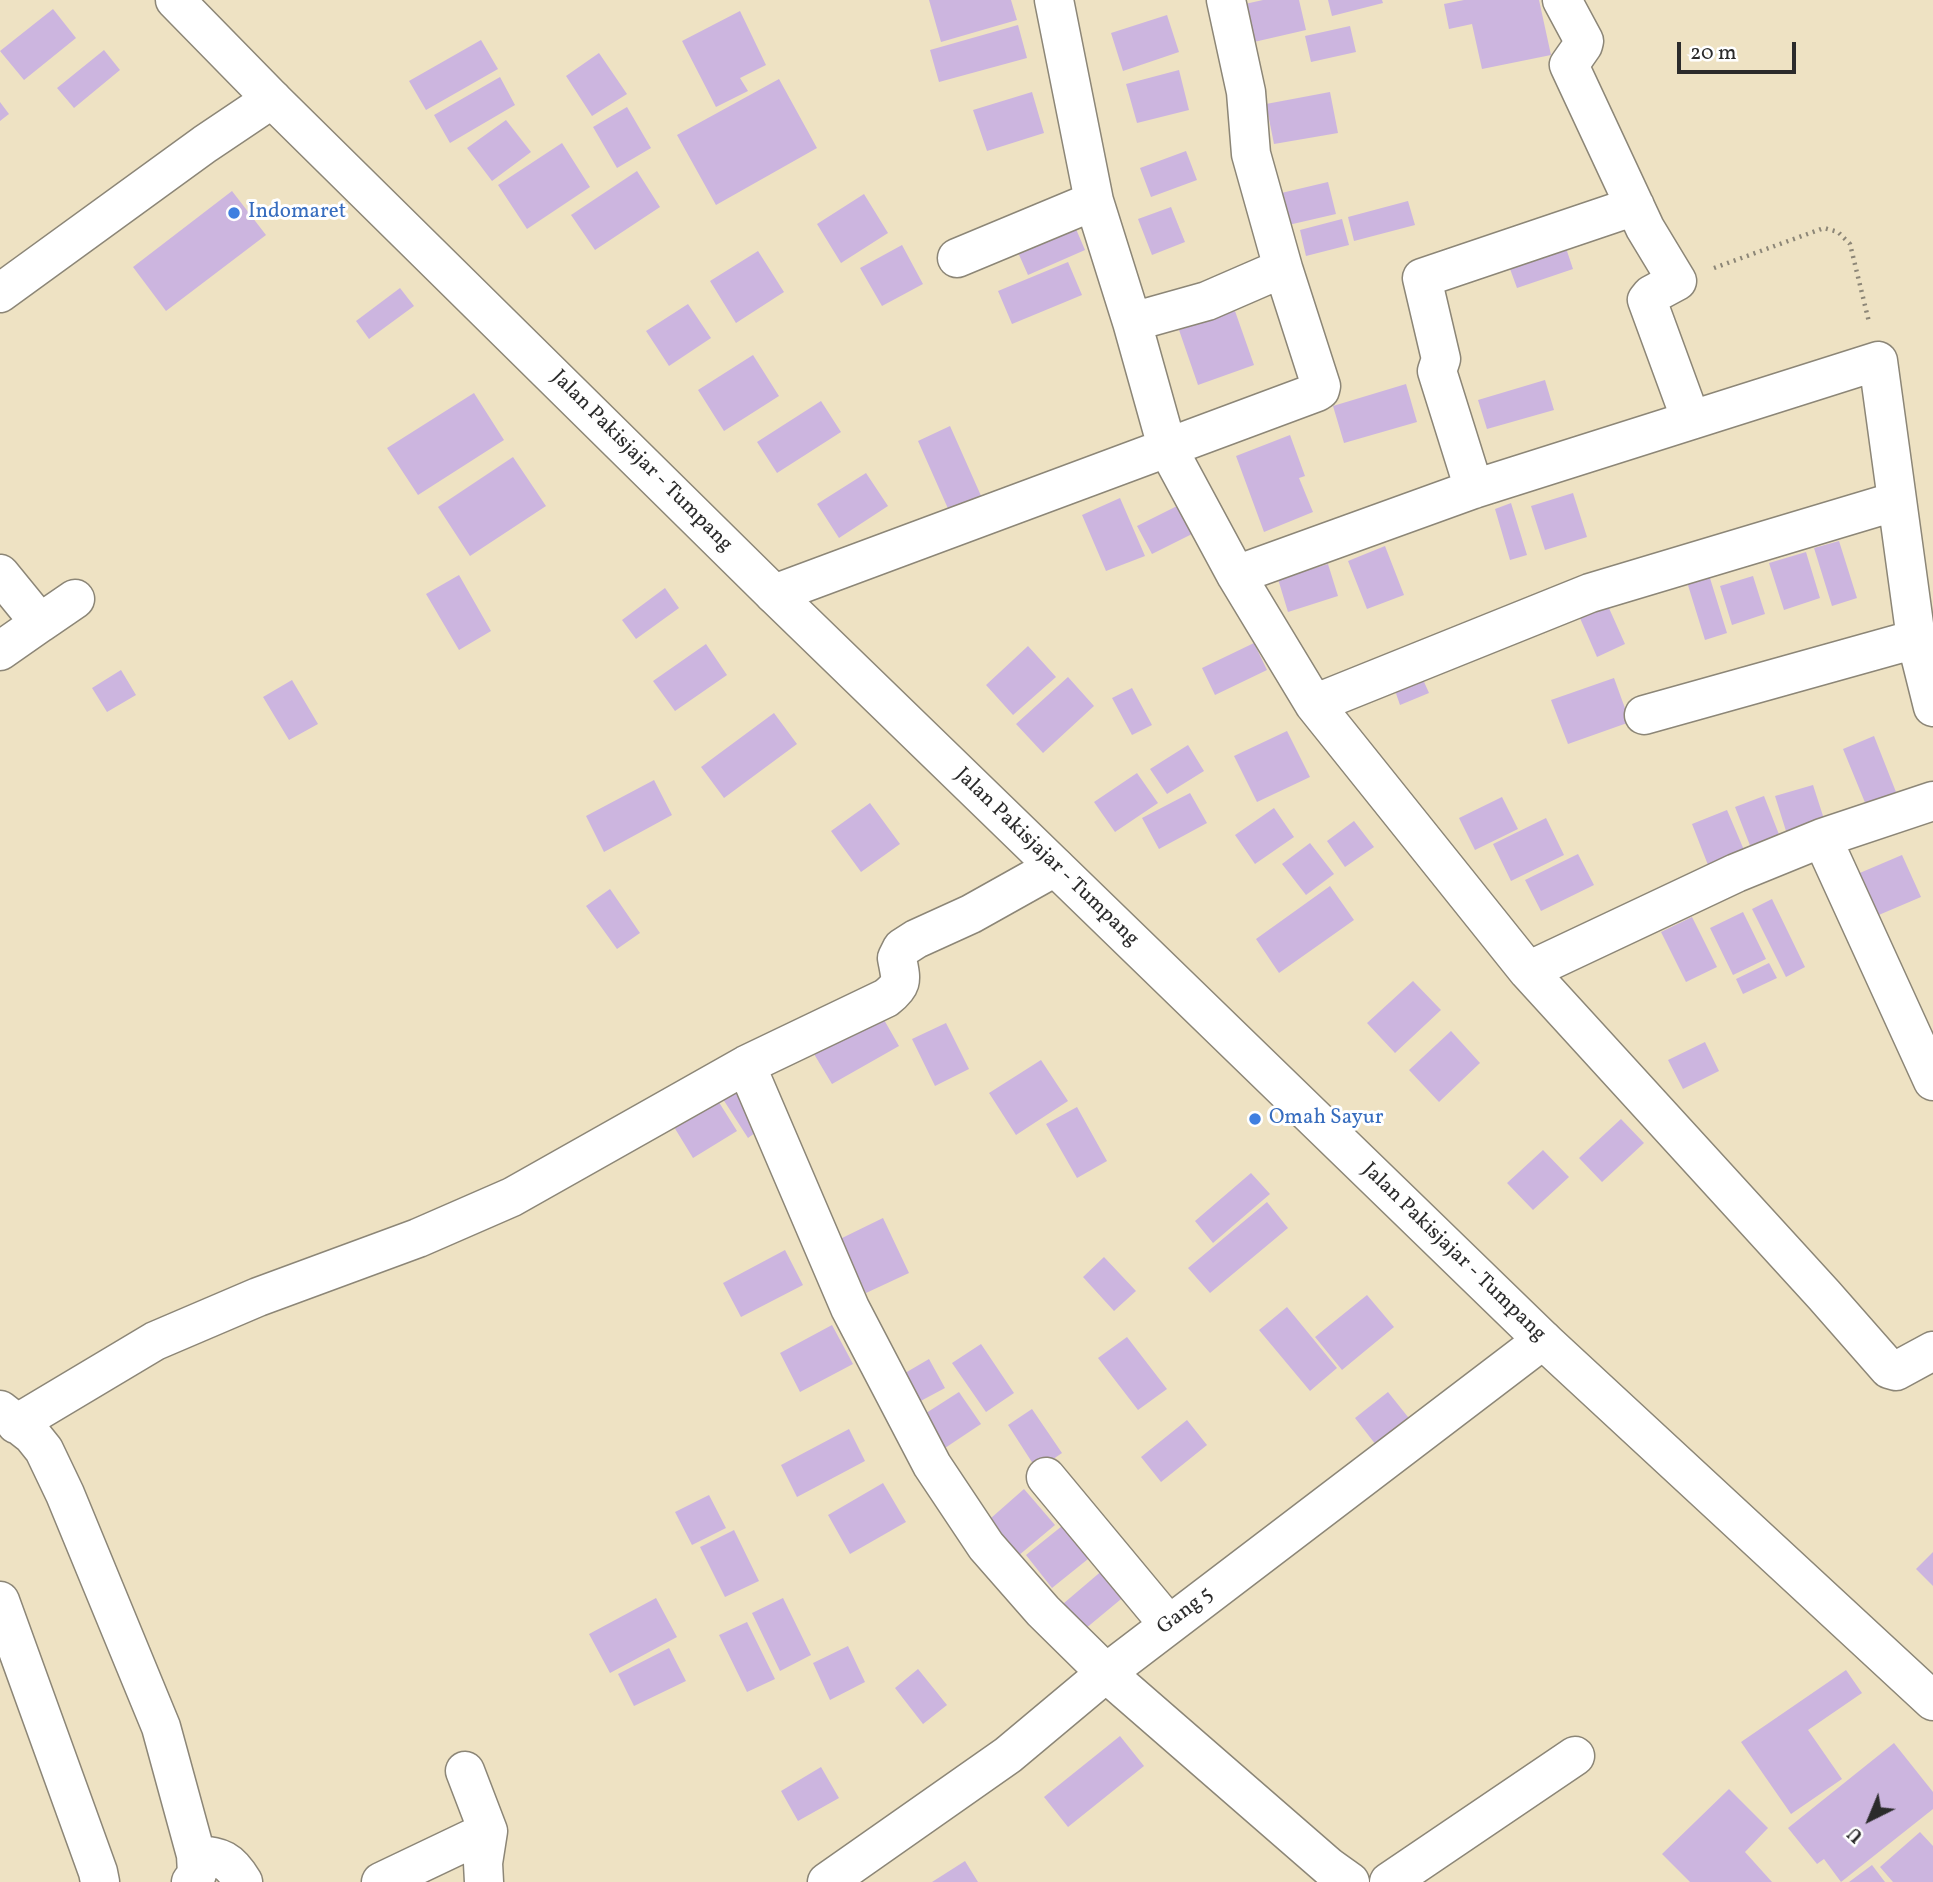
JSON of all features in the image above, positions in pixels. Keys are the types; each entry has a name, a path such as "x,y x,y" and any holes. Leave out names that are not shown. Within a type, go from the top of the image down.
{"street":[{"name":"Jalan Pakisjajar - Tumpang","path":"175,0 774,594 1543,1340 1933,1701"},
{"path":"1054,0 1094,201 1167,447 1236,575 1314,704 1528,971 1889,1369 1896,1371 1933,1351"},
{"path":"774,594 1320,390 1251,154 1246,92 1226,0"},
{"path":"1562,0 1584,41 1576,54 1635,206 1677,281 1647,300 1691,421"},
{"path":"0,293 205,144 272,99"},
{"path":"957,258 1094,201"},
{"path":"1474,489 1437,371 1441,359 1422,278 1635,206"},
{"path":"1132,322 1207,301 1283,268"},
{"path":"1236,575 1474,489 1878,361 1916,639 1933,707"},
{"path":"1314,704 1590,593 1897,501"},
{"path":"0,573 40,623"},
{"path":"0,651 75,599"},
{"path":"1644,715 1916,639"},
{"path":"1528,971 1736,873 1822,838 1933,801"},
{"path":"1822,838 1933,1081"},
{"path":"243,1882 234,1868 224,1860 212,1856 194,1869 161,1727 71,1507 44,1450 32,1435 8,1417 155,1341 258,1297 418,1238 512,1197 747,1065 886,998 898,988 901,979 897,958 902,948 915,939 971,914 1055,867"},
{"path":"747,1065 850,1308 932,1465 986,1546 1043,1611 1106,1673 1329,1867 1350,1882"},
{"name":"Gang 5","path":"827,1882 1008,1755 1106,1673 1543,1340"},
{"path":"1046,1477 1169,1625"},
{"path":"0,1601 100,1882"},
{"path":"1389,1882 1575,1756"},
{"path":"465,1770 488,1831 483,1863 484,1882"},
{"path":"381,1882 488,1831"}],"path":[{"path":"1677,281 1824,228 1838,232 1850,244 1878,361"}],"building":[{"path":"929,0 1011,0 1017,20 941,42"},
{"path":"1263,0 1299,0 1306,30 1254,42 1245,4"},
{"path":"1328,0 1382,0 1383,3 1332,16"},
{"path":"1464,0 1539,0 1551,55 1482,69 1472,24 1449,29 1444,4"},
{"path":"53,9 76,38 24,80 0,51"},
{"path":"740,11 766,65 740,78 748,91 716,107 682,41"},
{"path":"1167,15 1179,52 1123,71 1111,33"},
{"path":"1018,25 1027,58 939,82 930,50"},
{"path":"1350,26 1356,52 1311,62 1305,36"},
{"path":"481,40 498,69 426,110 409,81"},
{"path":"104,50 120,70 74,108 57,88"},
{"path":"599,53 627,94 592,116 566,76"},
{"path":"1179,70 1189,110 1137,123 1126,84"},
{"path":"500,77 515,105 450,143 434,115"},
{"path":"779,79 817,148 716,205 677,135"},
{"path":"1032,92 1044,133 987,151 973,110"},
{"path":"1330,92 1338,133 1274,144 1266,104"},
{"path":"0,102 9,114 0,121"},
{"path":"627,107 651,148 617,168 593,127"},
{"path":"506,120 531,152 492,181 467,148"},
{"path":"562,143 590,187 527,229 498,185"},
{"path":"1186,151 1197,180 1151,197 1140,168"},
{"path":"637,171 660,207 595,250 571,215"},
{"path":"1328,182 1336,214 1284,226 1277,194"},
{"path":"232,191 266,235 166,311 133,267"},
{"path":"864,194 888,233 841,263 817,224"},
{"path":"1408,201 1415,225 1354,241 1348,217"},
{"path":"1171,207 1185,242 1152,255 1138,219"},
{"path":"1342,219 1349,245 1306,256 1300,230"},
{"path":"1073,222 1085,250 1028,275 1016,248"},
{"path":"1563,239 1573,269 1517,288 1506,258"},
{"path":"902,245 923,284 882,306 860,268"},
{"path":"758,251 784,292 736,323 710,281"},
{"path":"1068,262 1082,295 1012,324 998,291"},
{"path":"400,288 414,306 369,339 356,321"},
{"path":"688,304 711,338 669,366 646,331"},
{"path":"1235,311 1254,365 1198,385 1179,330"},
{"path":"753,355 779,396 724,431 698,390"},
{"path":"1545,380 1554,410 1487,429 1478,400"},
{"path":"1406,384 1417,422 1344,443 1333,406"},
{"path":"474,393 504,440 418,495 387,448"},
{"path":"821,401 841,432 777,473 757,442"},
{"path":"950,426 982,498 950,513 918,441"},
{"path":"1290,435 1305,476 1299,478 1313,512 1264,532 1236,456"},
{"path":"513,457 546,506 470,556 438,507"},
{"path":"866,473 888,506 839,538 817,504"},
{"path":"1573,493 1587,537 1545,550 1531,506"},
{"path":"1120,498 1145,556 1106,571 1082,515"},
{"path":"1185,502 1200,530 1152,554 1137,526"},
{"path":"1511,503 1527,555 1510,560 1495,509"},
{"path":"1839,541 1857,598 1832,606 1814,548"},
{"path":"1385,546 1404,595 1367,609 1348,561"},
{"path":"1806,552 1820,598 1784,610 1769,563"},
{"path":"1328,564 1338,596 1288,612 1278,579"},
{"path":"459,575 491,631 459,650 426,594"},
{"path":"1709,575 1727,633 1705,640 1687,582"},
{"path":"1753,576 1765,614 1732,625 1720,586"},
{"path":"665,588 679,608 636,639 622,620"},
{"path":"1604,597 1625,644 1597,657 1576,609"},
{"path":"1254,643 1267,670 1215,695 1202,668"},
{"path":"706,644 727,675 675,711 653,681"},
{"path":"1028,646 1056,677 1013,715 986,685"},
{"path":"1417,666 1429,693 1400,705 1390,676"},
{"path":"121,670 136,695 107,712 92,688"},
{"path":"1068,677 1094,706 1043,753 1016,724"},
{"path":"1614,678 1630,722 1568,744 1551,700"},
{"path":"292,680 318,724 289,740 263,697"},
{"path":"1132,688 1152,725 1132,735 1112,698"},
{"path":"774,713 797,744 724,798 701,767"},
{"path":"1287,731 1310,777 1257,802 1234,756"},
{"path":"1874,736 1896,792 1866,805 1843,749"},
{"path":"1188,745 1204,771 1167,794 1150,769"},
{"path":"1137,773 1158,803 1115,832 1094,802"},
{"path":"654,780 672,815 604,852 586,816"},
{"path":"1813,785 1824,819 1786,831 1775,796"},
{"path":"1190,793 1207,823 1159,849 1142,818"},
{"path":"1764,796 1780,837 1751,848 1735,807"},
{"path":"1502,797 1518,829 1475,850 1459,818"},
{"path":"870,803 900,844 861,872 831,831"},
{"path":"1274,808 1294,837 1255,864 1235,835"},
{"path":"1727,810 1744,850 1708,865 1692,824"},
{"path":"1546,818 1564,855 1511,881 1493,844"},
{"path":"1354,821 1374,847 1345,867 1327,841"},
{"path":"1310,843 1334,874 1306,895 1282,864"},
{"path":"1578,854 1594,885 1541,911 1525,880"},
{"path":"1902,855 1921,897 1867,920 1848,878"},
{"path":"1330,886 1354,920 1279,973 1256,939"},
{"path":"610,889 640,933 617,949 586,906"},
{"path":"1772,899 1805,967 1786,977 1752,909"},
{"path":"1743,912 1766,959 1733,975 1710,928"},
{"path":"1692,917 1717,967 1686,982 1661,932"},
{"path":"1769,963 1777,978 1743,994 1736,979"},
{"path":"1413,981 1441,1010 1395,1053 1367,1023"},
{"path":"879,1011 899,1046 832,1084 811,1049"},
{"path":"946,1023 969,1069 935,1086 912,1039"},
{"path":"1451,1031 1480,1063 1439,1102 1409,1070"},
{"path":"1705,1042 1719,1071 1683,1089 1668,1060"},
{"path":"1041,1060 1068,1101 1016,1135 989,1093"},
{"path":"744,1077 763,1127 748,1138 719,1093"},
{"path":"715,1096 737,1131 693,1158 671,1122"},
{"path":"1077,1107 1107,1161 1077,1178 1046,1124"},
{"path":"1621,1119 1644,1143 1602,1182 1579,1158"},
{"path":"1543,1150 1569,1177 1533,1210 1507,1183"},
{"path":"1251,1173 1270,1194 1213,1243 1195,1221"},
{"path":"1267,1202 1288,1228 1210,1293 1188,1268"},
{"path":"883,1218 909,1273 866,1293 840,1239"},
{"path":"785,1250 803,1285 741,1317 723,1283"},
{"path":"1104,1257 1136,1291 1114,1311 1083,1277"},
{"path":"1367,1295 1394,1327 1342,1370 1315,1337"},
{"path":"1287,1307 1337,1368 1310,1391 1259,1330"},
{"path":"832,1325 853,1364 800,1392 780,1353"},
{"path":"1127,1337 1167,1389 1138,1410 1098,1358"},
{"path":"981,1344 1014,1393 986,1412 952,1363"},
{"path":"929,1359 945,1388 915,1404 900,1376"},
{"path":"959,1392 981,1424 945,1448 923,1415"},
{"path":"1388,1392 1416,1427 1383,1454 1355,1418"},
{"path":"1032,1409 1062,1453 1037,1470 1008,1425"},
{"path":"1187,1420 1207,1445 1161,1482 1141,1457"},
{"path":"849,1429 865,1461 797,1497 781,1465"},
{"path":"883,1483 906,1522 850,1554 828,1515"},
{"path":"1024,1489 1055,1525 1012,1561 982,1526"},
{"path":"709,1495 726,1528 692,1545 675,1512"},
{"path":"1067,1522 1093,1555 1052,1588 1026,1555"},
{"path":"734,1530 759,1581 725,1597 700,1547"},
{"path":"1933,1552 1933,1586 1916,1569"},
{"path":"1104,1569 1126,1595 1079,1634 1057,1609"},
{"path":"656,1598 677,1637 610,1673 589,1634"},
{"path":"783,1598 811,1655 780,1671 752,1613"},
{"path":"747,1622 775,1679 747,1692 719,1635"},
{"path":"848,1646 865,1682 830,1700 813,1663"},
{"path":"669,1648 686,1681 634,1706 618,1674"},
{"path":"918,1669 947,1705 923,1724 895,1688"},
{"path":"1846,1670 1862,1693 1808,1730 1842,1779 1791,1814 1741,1742"},
{"path":"1120,1736 1144,1766 1068,1827 1044,1797"},
{"path":"1894,1743 1933,1792 1933,1809 1841,1882 1824,1859 1817,1864 1788,1828"},
{"path":"821,1767 839,1798 798,1821 781,1791"},
{"path":"1729,1789 1768,1828 1745,1852 1772,1882 1690,1882 1662,1854"},
{"path":"1920,1832 1933,1846 1933,1882 1893,1882 1880,1867"},
{"path":"965,1861 978,1882 932,1882"},
{"path":"1872,1865 1885,1882 1849,1882"}],"place":[{"name":"Indomaret","path":"234,213"},
{"name":"Omah Sayur","path":"1255,1119"}]}
